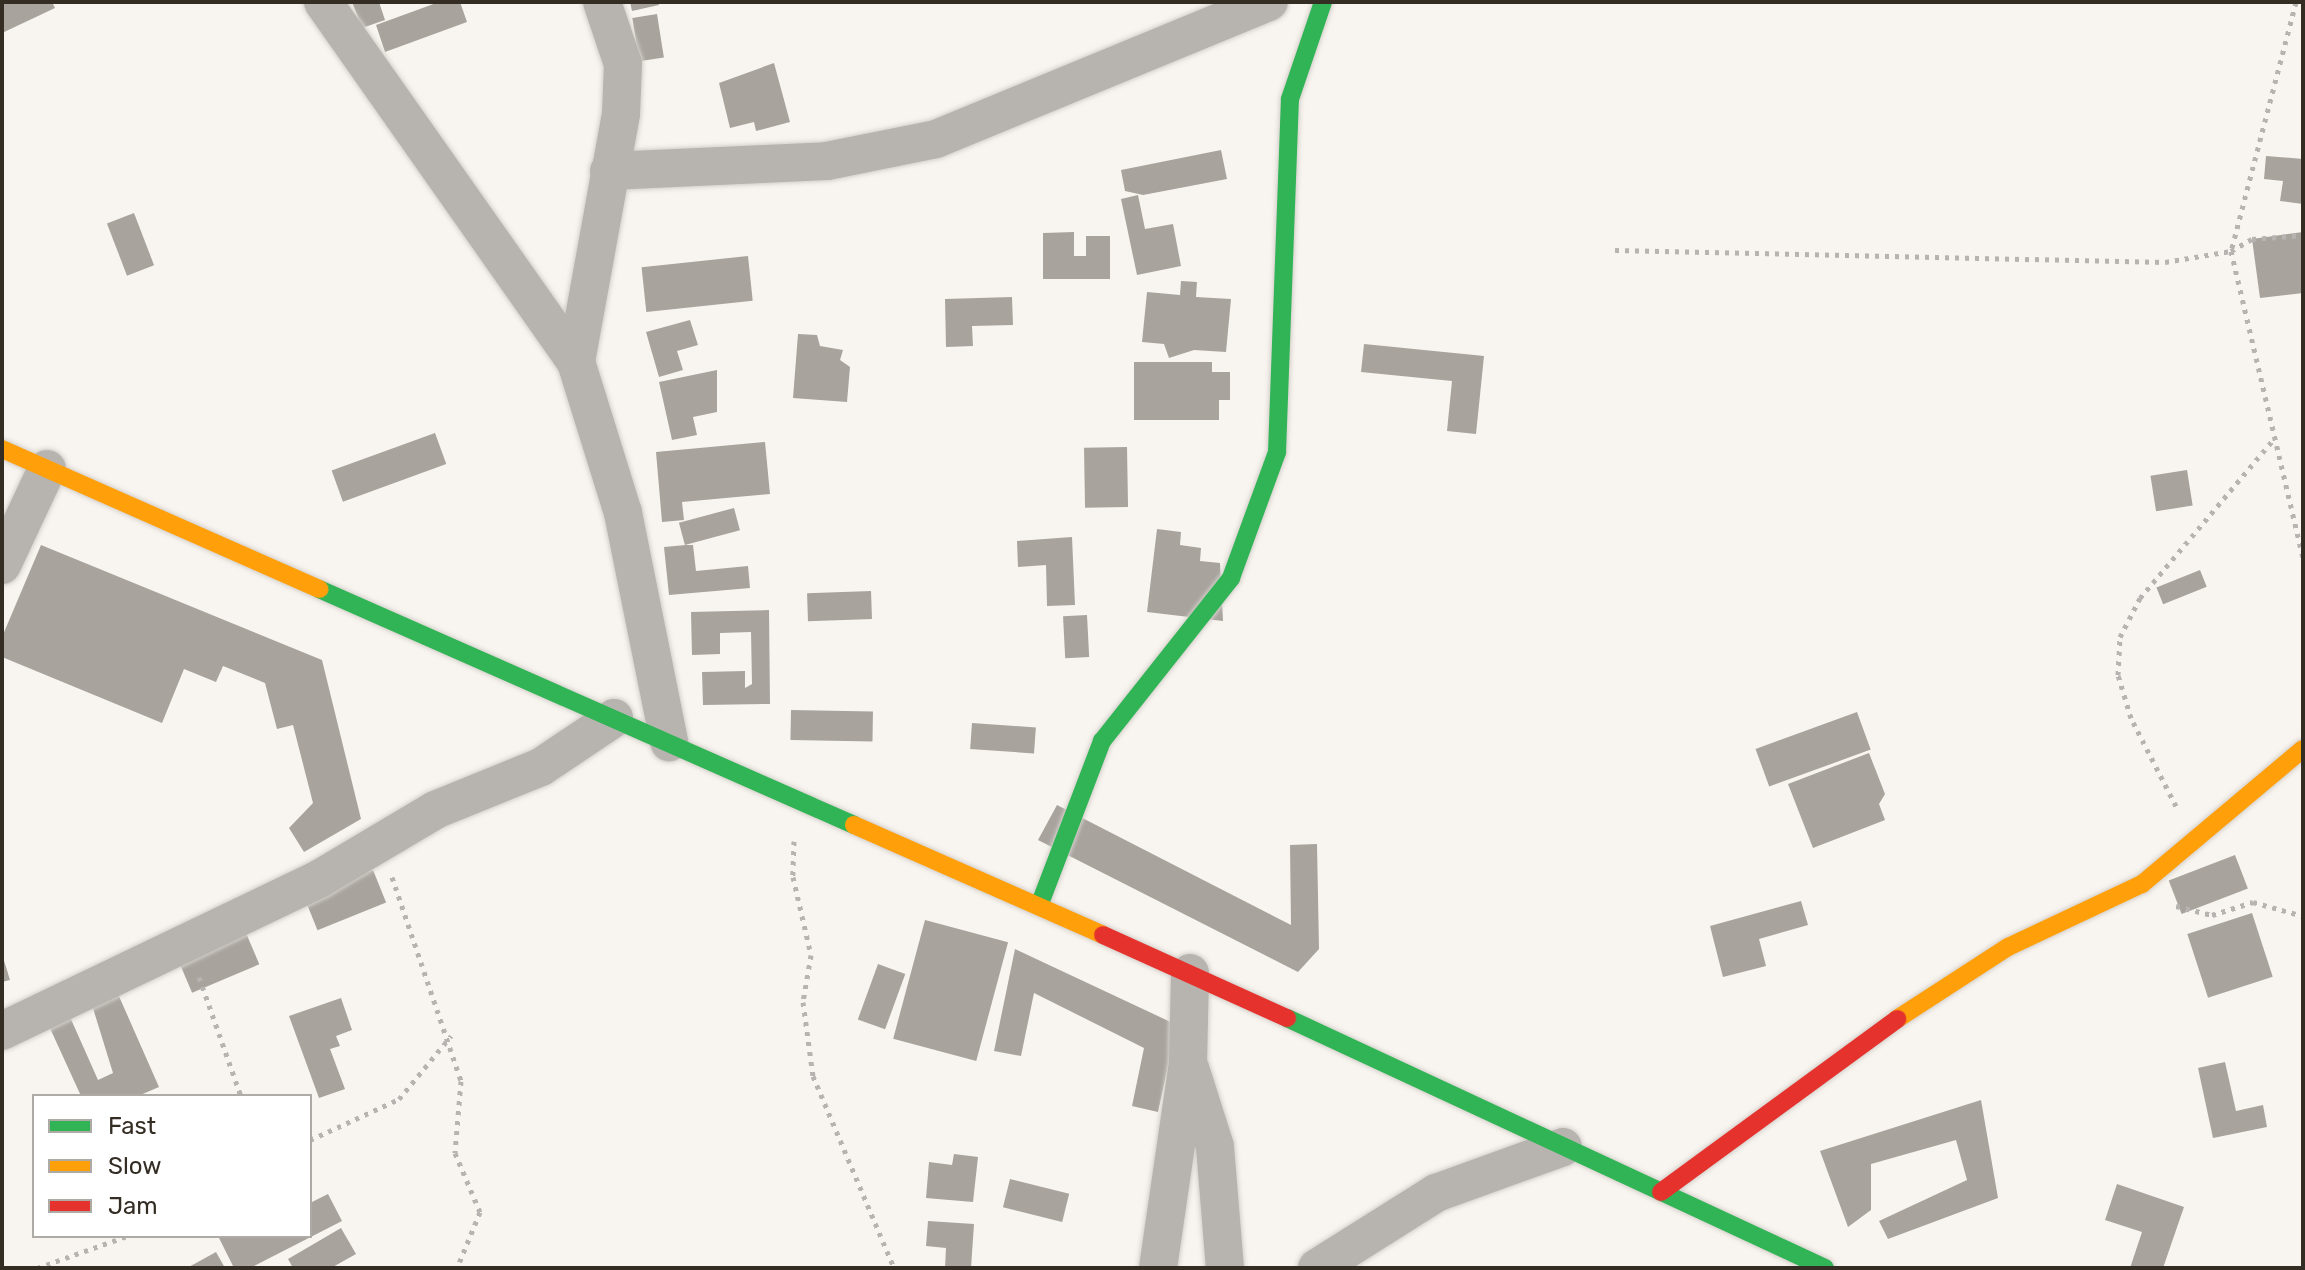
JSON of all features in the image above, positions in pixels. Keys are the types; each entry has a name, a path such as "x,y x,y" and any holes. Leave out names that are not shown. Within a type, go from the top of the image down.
{"street":[{"path":"323,2 576,362 623,513 669,742"},
{"path":"576,362 609,171 623,64 602,2"},
{"path":"609,171 827,161 936,139 1269,2"},
{"path":"1039,906 1102,741 1231,578 1277,452 1290,99 1323,2"},
{"path":"2,449 1190,973 1825,1268"},
{"path":"2,565 47,469"},
{"path":"2,1031 380,842 541,767 614,718"},
{"path":"1661,1192 1935,991 2008,947 2142,884 2303,749"},
{"path":"1158,1268 1188,1063 1190,973"},
{"path":"1188,1063 1215,1147 1225,1268"},
{"path":"1317,1268 1436,1193 1563,1147"}],"path":[{"path":"2296,2 2231,251 2303,557"},
{"path":"1615,250 2165,262 2231,251 2252,239 2303,235"},
{"path":"2196,841 2131,718 2118,675 2120,637 2140,598 2275,438"},
{"path":"797,798 793,877 811,955 803,1002 813,1076 894,1268"},
{"path":"380,842 451,1035 463,1099 456,1162 480,1212 457,1268"},
{"path":"2142,884 2181,910 2212,915 2253,902 2303,916"},
{"path":"213,928 198,953 199,976 240,1094"},
{"path":"312,1139 399,1099 451,1035"},
{"path":"37,1268 121,1238"}],"building":[{"path":"2,2 52,2 55,8 2,33"},
{"path":"352,2 379,2 385,20 362,28"},
{"path":"439,2 460,2 467,22 385,52 376,25"},
{"path":"630,2 658,2 659,5 632,11"},
{"path":"657,14 664,57 639,61 632,18"},
{"path":"774,63 790,122 756,131 754,122 730,128 719,83"},
{"path":"1221,150 1227,179 1143,195 1125,191 1121,170"},
{"path":"2266,156 2303,159 2303,204 2280,201 2283,181 2264,179"},
{"path":"1138,195 1145,229 1173,224 1181,266 1137,275 1121,199"},
{"path":"134,213 154,265 127,276 107,223"},
{"path":"1074,232 1074,256 1086,256 1086,236 1110,236 1110,279 1043,279 1043,233"},
{"path":"2303,232 2303,293 2260,298 2252,239"},
{"path":"748,256 753,301 646,312 642,267"},
{"path":"1181,281 1197,282 1196,297 1231,299 1226,352 1194,350 1169,358 1164,344 1142,342 1147,292 1180,295"},
{"path":"1012,297 1013,325 972,326 973,346 946,347 945,299"},
{"path":"690,320 698,345 677,351 683,370 659,377 646,332"},
{"path":"798,334 817,335 820,346 843,350 840,360 850,367 847,402 793,398"},
{"path":"1364,344 1484,356 1476,434 1447,431 1452,381 1361,372"},
{"path":"1134,362 1212,362 1212,372 1230,372 1230,400 1219,400 1219,420 1134,420"},
{"path":"717,370 717,412 693,417 697,435 672,440 659,382"},
{"path":"435,433 446,464 343,502 332,471"},
{"path":"765,442 770,494 682,502 684,520 662,522 656,452"},
{"path":"1127,447 1128,507 1085,508 1084,448"},
{"path":"2187,470 2193,506 2156,511 2150,476"},
{"path":"734,508 740,530 685,545 679,523"},
{"path":"1157,529 1181,532 1180,545 1201,548 1200,561 1220,563 1223,621 1147,612"},
{"path":"1072,537 1075,605 1047,606 1046,565 1018,567 1017,541"},
{"path":"41,545 322,660 361,819 304,852 289,828 313,803 293,725 277,729 265,683 223,666 216,682 184,669 162,723 2,657 2,637"},
{"path":"693,545 696,571 748,566 750,588 669,595 664,547"},
{"path":"2200,570 2207,587 2163,604 2156,588"},
{"path":"871,591 872,619 808,621 807,593"},
{"path":"769,610 770,704 703,705 702,672 745,671 745,688 752,684 751,632 720,633 720,654 692,655 691,612"},
{"path":"1087,615 1089,657 1065,658 1063,616"},
{"path":"791,710 873,711 872,741 790,740"},
{"path":"1857,712 1871,750 1769,787 1756,749"},
{"path":"972,723 1036,727 1034,753 970,749"},
{"path":"1869,753 1885,794 1879,804 1885,820 1813,848 1788,784"},
{"path":"1057,805 1291,925 1290,845 1317,844 1319,949 1298,972 1038,840"},
{"path":"2235,855 2248,889 2182,914 2169,880"},
{"path":"373,870 386,902 317,930 304,898"},
{"path":"1801,901 1808,925 1759,939 1766,966 1723,977 1710,926"},
{"path":"2252,913 2273,977 2208,998 2187,934"},
{"path":"925,920 1008,942 976,1061 893,1039"},
{"path":"246,933 259,964 192,993 179,962"},
{"path":"1015,949 1177,1025 1158,1112 1132,1106 1144,1048 1034,993 1021,1056 994,1051"},
{"path":"2,954 10,980 2,982"},
{"path":"878,964 905,974 885,1029 858,1019"},
{"path":"118,994 159,1087 143,1094 80,1094 49,1026 70,1017 98,1080 113,1073 92,1005"},
{"path":"341,998 352,1030 336,1036 340,1046 330,1049 345,1089 319,1098 289,1016"},
{"path":"2225,1062 2236,1111 2263,1105 2267,1127 2213,1138 2198,1068"},
{"path":"1981,1100 1998,1198 1888,1239 1879,1221 1967,1180 1956,1140 1871,1164 1871,1210 1848,1227 1820,1151"},
{"path":"954,1154 978,1157 973,1202 926,1198 929,1162 952,1165"},
{"path":"1010,1179 1069,1194 1062,1222 1003,1207"},
{"path":"2117,1184 2184,1207 2163,1268 2130,1268 2142,1232 2105,1220"},
{"path":"328,1194 342,1221 312,1236 312,1202"},
{"path":"928,1221 974,1224 971,1268 945,1268 946,1248 926,1246"},
{"path":"341,1228 356,1254 331,1268 293,1268 288,1259"},
{"path":"219,1238 309,1238 250,1268 234,1268"},
{"path":"216,1252 225,1268 187,1268"}],"traffic: fast":[{"path":"1039,906 1102,741 1231,578 1277,452 1290,99 1323,2"},
{"path":"319,589 854,825"},
{"path":"1287,1018 1825,1268"}],"traffic: slow":[{"path":"2,449 319,589"},
{"path":"1897,1019 2008,947 2142,884 2303,749"},
{"path":"854,825 1103,935"}],"traffic: jam":[{"path":"1103,935 1287,1018"},
{"path":"1661,1192 1897,1019"}]}
